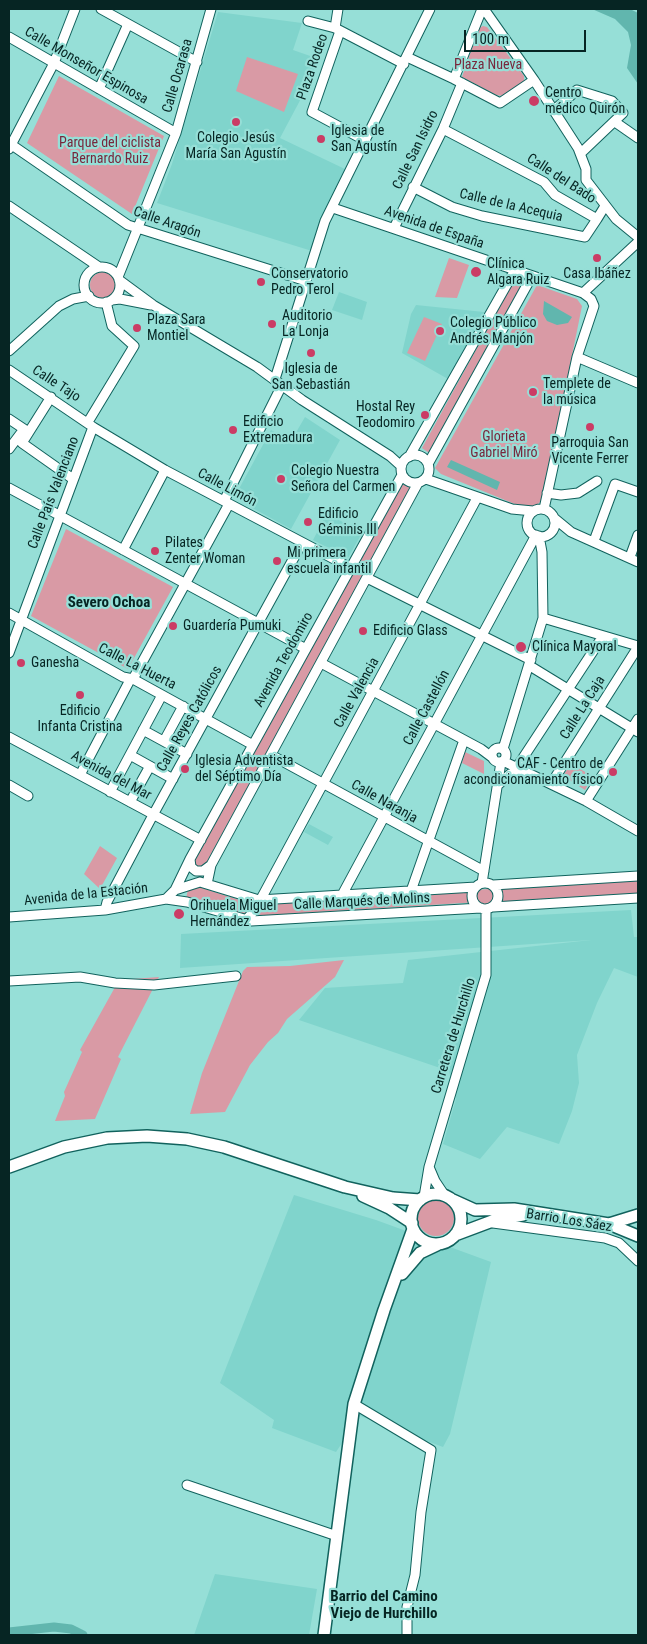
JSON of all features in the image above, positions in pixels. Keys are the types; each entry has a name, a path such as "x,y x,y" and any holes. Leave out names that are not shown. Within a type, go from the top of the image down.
{"main road":[{"path":"9,1167 64,1147 107,1138 147,1136 186,1139 224,1147 345,1187 393,1198 422,1199"},
{"path":"345,1187 389,1208 413,1226"},
{"path":"443,1243 429,1242 417,1235 413,1226 412,1215 422,1199 431,1194 449,1198 475,1210 514,1209 609,1224 638,1236"},
{"path":"449,1198 458,1206 461,1221 455,1235"},
{"path":"396,1281 420,1253 427,1248 443,1243 455,1235 488,1222 516,1216 540,1214"},
{"path":"609,1224 638,1215"},
{"path":"325,1635 354,1404 413,1226"}],"street":[{"path":"10,145 54,63 75,9"},
{"path":"101,9 197,62"},
{"name":"Calle Ocarasa","path":"116,276 138,229 176,133 211,9"},
{"path":"338,9 337,30 458,81 500,103 534,80"},
{"path":"275,379 325,221 430,9"},
{"path":"458,81 483,9"},
{"path":"483,9 534,80 581,153 586,168 586,180 605,206 638,237"},
{"name":"Plaza Rodeo","path":"308,21 337,30 312,112 366,141"},
{"path":"100,89 128,24"},
{"name":"Calle Monseñor Espinosa","path":"9,37 176,133"},
{"name":"Calle San Isidro","path":"394,228 443,129 458,81"},
{"path":"553,110 577,90 612,101 623,113 581,153"},
{"path":"615,122 638,138"},
{"name":"Calle del Bado","path":"443,129 544,182 555,195 597,219 605,206"},
{"name":"Calle Aragón","path":"10,145 128,225 306,281"},
{"name":"Calle de la Acequia","path":"414,187 452,207 482,216 585,237 597,219"},
{"path":"9,206 78,254 116,276 153,305 275,379 302,400 405,464 411,483 425,474"},
{"name":"Avenida de España","path":"333,208 583,293"},
{"path":"544,510 577,357 594,306 591,299 583,293 638,242"},
{"path":"9,351 48,314 73,299 84,287 87,276 78,254"},
{"path":"87,276 99,267"},
{"name":"Avenida Teodomiro","path":"166,900 176,890 190,859 351,568 405,464 514,270"},
{"path":"109,301 119,291 116,276"},
{"path":"207,884 211,865 532,276"},
{"path":"84,287 88,296 97,302 120,299 153,305"},
{"path":"73,299 88,296"},
{"name":"Calle País Valenciano","path":"9,652 60,516 91,424 134,346 112,326 109,301"},
{"path":"214,342 231,356 280,389 302,400"},
{"path":"577,357 638,383"},
{"name":"Calle Tajo","path":"9,370 91,424"},
{"path":"80,775 185,584 280,389"},
{"path":"9,449 26,431 51,397"},
{"path":"9,419 26,431"},
{"name":"Calle Limón","path":"91,424 165,470 351,568"},
{"path":"26,431 22,443 73,479"},
{"path":"405,464 418,456 425,474 443,483 477,498 512,509 544,510 571,532 634,560 638,535"},
{"path":"123,550 165,470"},
{"path":"547,493 561,496 578,493 597,481"},
{"path":"594,541 615,484 638,492"},
{"path":"9,488 306,649"},
{"name":"Calle Valencia","path":"260,900 477,498"},
{"path":"512,509 528,519"},
{"path":"534,511 528,519 530,531 543,534 571,532"},
{"path":"485,885 498,891 498,898 486,908 473,900 485,885 484,871 498,785 499,756 543,618 543,534 554,518"},
{"name":"Calle Castellón","path":"342,894 481,636 543,534"},
{"name":"Calle Reyes Católicos","path":"105,910 106,902 302,543"},
{"path":"367,578 530,663 635,731"},
{"name":"Calle La Huerta","path":"9,613 116,673 132,679 253,745"},
{"path":"543,618 638,646"},
{"path":"521,767 568,688 603,636"},
{"name":"Calle La Caja","path":"551,784 638,646"},
{"path":"321,663 481,750 499,756 586,801 638,831"},
{"path":"110,792 162,695"},
{"path":"164,741 183,706"},
{"path":"586,801 635,731 638,719"},
{"path":"143,730 186,754"},
{"name":"Avenida del Mar","path":"9,737 201,840"},
{"path":"411,891 464,740"},
{"path":"130,755 173,779"},
{"name":"Calle Naranja","path":"271,755 484,871"},
{"path":"130,802 150,766"},
{"path":"498,785 510,774 533,775"},
{"path":"9,785 28,796"},
{"path":"190,859 191,867 196,871 203,871 211,865"},
{"name":"Calle Marqués de Molins","path":"176,890 197,882 260,900 638,876"},
{"path":"187,885 183,892 187,902"},
{"name":"Calle Marqués de Molins","path":"166,900 187,902 245,920 638,898"},
{"name":"Avenida de la Estación","path":"9,917 105,910 166,900"},
{"path":"245,920 252,914 260,900"},
{"name":"Carretera de Hurchillo","path":"422,1199 429,1167 486,975 486,908"},
{"path":"9,981 80,977 115,983 154,984 236,976"},
{"path":"429,1167 435,1181 449,1198"},
{"name":"Barrio Los Sáez","path":"488,1222 605,1238 618,1243 638,1261"},
{"path":"354,1404 431,1450 421,1512 415,1576 407,1607 408,1635"},
{"path":"187,1485 337,1536"}],"shaded area":[{"path":"592,9 630,9 638,13 638,84 627,68 631,45 628,32 615,19"},
{"name":"Colegio Jesús María San Agustín","path":"218,12 302,23 293,50 316,58 313,76 280,138 347,170 312,251 157,203 172,164"},
{"path":"339,292 367,302 362,320 332,310"},
{"path":"544,301 572,317 568,323 557,325 547,321 543,314"},
{"name":"Colegio Público Andrés Manjón","path":"416,305 484,312 448,379 402,353 411,314"},
{"name":"Colegio Nuestra Señora del Carmen","path":"305,417 340,440 291,529 234,498 271,430 291,441"},
{"path":"451,460 500,482 497,490 447,467"},
{"path":"327,513 362,533 348,558 313,540"},
{"path":"309,824 333,837 328,845 304,832"},
{"path":"631,910 634,937 638,937 638,977 614,968 597,1003 577,1055 579,1083 572,1111 559,1144 507,1127 480,1159 443,1144 456,1099 449,1071 299,1020 325,988 403,983 408,960 591,940 180,968 181,934"},
{"path":"294,1195 376,1220 491,1262 450,1434 443,1447 360,1416 336,1452 272,1428 274,1420 220,1383"},
{"path":"215,1574 317,1589 309,1635 194,1635"}],"green space":[{"name":"Plaza Nueva","path":"487,27 524,76 524,81 503,96 496,95 462,77 479,28"},
{"path":"247,57 298,74 284,112 236,91"},
{"name":"Parque del ciclista Bernardo Ruiz","path":"59,76 164,136 132,214 27,143"},
{"path":"449,258 469,265 457,298 435,297"},
{"path":"103,272 112,276 116,285 112,294 103,298 94,294 90,285 94,276"},
{"path":"516,277 524,281 429,453 422,448"},
{"name":"Glorieta Gabriel Miró","path":"537,285 577,299 582,306 543,499 535,507 527,509 441,474 435,468"},
{"path":"424,317 442,324 425,361 407,353"},
{"path":"405,484 411,487 411,490 205,865 201,868 197,867 194,859 402,485"},
{"path":"66,529 173,587 128,669 31,616"},
{"path":"465,752 484,761 484,774 462,763"},
{"path":"575,757 586,764 582,770 587,773 584,779 589,783 585,790 563,776"},
{"path":"100,846 117,858 100,889 84,874"},
{"path":"638,879 638,893 492,902 484,905 479,902 286,914 286,916 258,917 259,914 242,914 185,904 189,884 246,902 266,904"},
{"path":"344,960 335,977 287,1019 278,1033 268,1042 250,1065 225,1112 190,1114 202,1073 243,971 247,967 290,966"},
{"path":"159,977 118,1057 121,1059 95,1119 55,1121 65,1096 64,1092 82,1052 80,1050 119,980"},
{"path":"436,1200 449,1205 454,1218 449,1231 436,1236 423,1231 418,1218 423,1205"}],"waterway":[{"path":"9,1632 54,1627 71,1629 83,1635"}],"place":[{"name":"Centro médico Quirón","path":"534,101"},
{"name":"Colegio Jesús María San Agustín","path":"236,122"},
{"name":"Iglesia de San Agustín","path":"321,139"},
{"name":"Casa Ibáñez","path":"597,258"},
{"name":"Clínica Algara Ruiz","path":"476,272"},
{"name":"Conservatorio Pedro Terol","path":"261,282"},
{"name":"Auditorio La Lonja","path":"272,324"},
{"name":"Plaza Sara Montiel","path":"137,328"},
{"name":"Colegio Público Andrés Manjón","path":"440,331"},
{"name":"Iglesia de San Sebastián","path":"311,353"},
{"name":"Templete de la música","path":"533,392"},
{"name":"Hostal Rey Teodomiro","path":"425,415"},
{"name":"Parroquia San Vicente Ferrer","path":"590,427"},
{"name":"Edificio Extremadura","path":"233,430"},
{"name":"Colegio Nuestra Señora del Carmen","path":"281,479"},
{"name":"Edificio Géminis III","path":"308,522"},
{"name":"Pilates Zenter Woman","path":"155,551"},
{"name":"Mi primera escuela infantil","path":"277,561"},
{"name":"Guardería Pumuki","path":"173,626"},
{"name":"Edificio Glass","path":"363,631"},
{"name":"Clínica Mayoral","path":"521,647"},
{"name":"Ganesha","path":"21,663"},
{"name":"Edificio Infanta Cristina","path":"80,695"},
{"name":"Iglesia Adventista del Séptimo Día","path":"185,769"},
{"name":"CAF - Centro de acondicionamiento físico","path":"613,772"},
{"name":"Orihuela Miguel Hernández","path":"179,914"}],"district":[{"name":"Severo Ochoa","path":"109,603"},
{"name":"Barrio del Camino Viejo de Hurchillo","path":"384,1606"}]}
